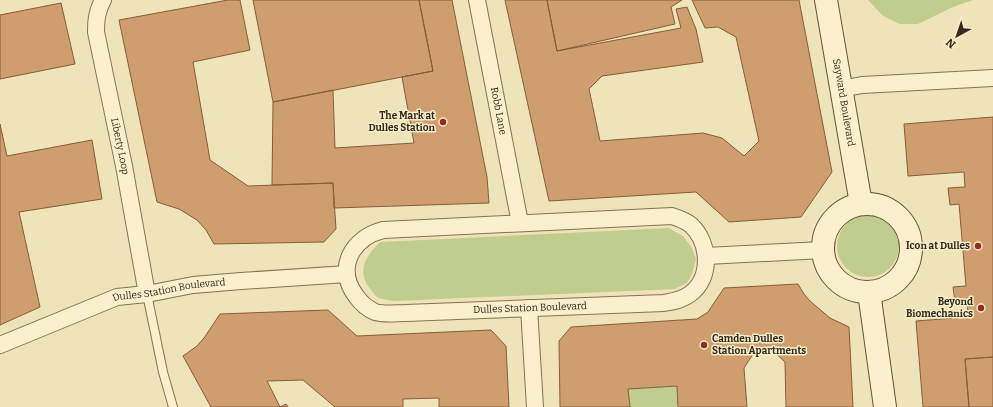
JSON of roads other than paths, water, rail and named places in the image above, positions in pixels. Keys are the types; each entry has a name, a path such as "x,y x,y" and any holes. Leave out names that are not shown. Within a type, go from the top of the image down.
{"street":[{"name":"Liberty Loop","path":"103,0 96,19 96,32 124,166 147,294"},
{"name":"Robb Lane","path":"477,0 520,223"},
{"name":"Sayward Boulevard","path":"826,0 861,204"},
{"path":"841,89 862,85 993,78"},
{"path":"861,204 875,204 889,209 900,218 908,230 911,244 910,258 904,272 895,282 882,289 868,292 855,290 843,284 833,275 826,263 823,250 824,237 829,225 837,215 848,208 861,204"},
{"name":"Dulles Station Boulevard","path":"672,216 690,224 700,236 705,246 706,256 707,262 701,281 691,293 679,300 664,303 406,313 376,312 363,305 359,300 350,288 347,274 349,259 352,252 361,240 374,232 399,229 672,216"},
{"path":"706,256 823,250"},
{"name":"Dulles Station Boulevard","path":"0,345 117,297 147,294 193,285 347,274"},
{"path":"868,292 885,407"},
{"path":"529,308 535,407"}],"lane":[{"path":"147,294 173,407"}],"place":[{"name":"The Mark at Dulles Station","path":"443,122"},
{"name":"Icon at Dulles","path":"978,246"},
{"name":"Beyond Biomechanics","path":"981,308"},
{"name":"Camden Dulles Station Apartments","path":"704,345"}]}
